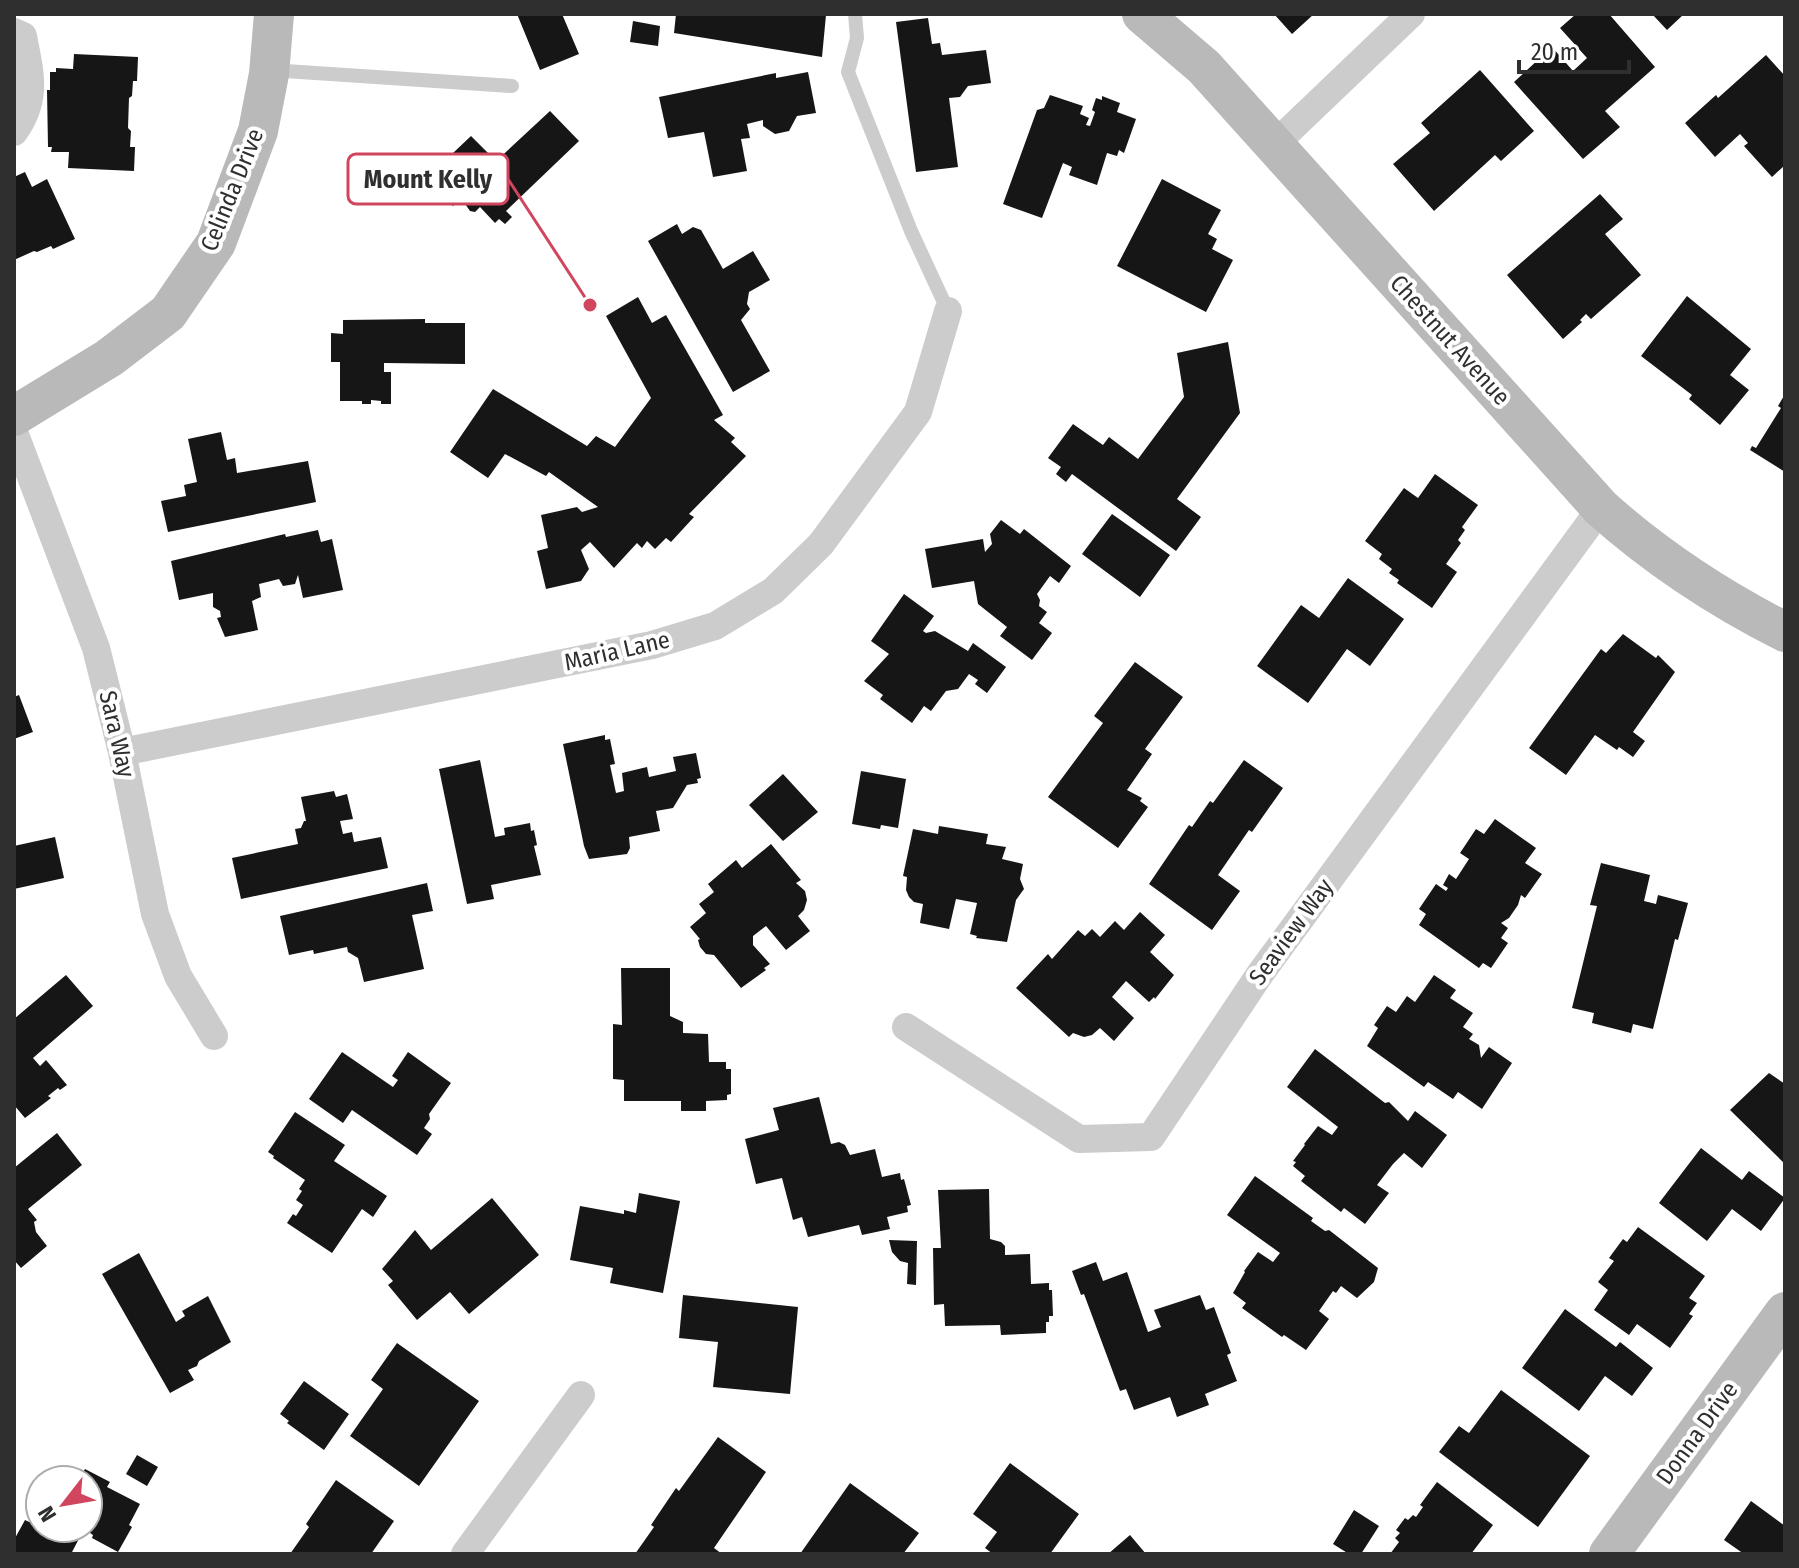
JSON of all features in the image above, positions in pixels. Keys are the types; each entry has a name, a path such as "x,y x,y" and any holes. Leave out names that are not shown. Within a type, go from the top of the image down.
{"main road":[{"name":"Celinda Drive","path":"14,416 109,358 168,313 216,243 258,131 269,70 274,14"},
{"name":"Chestnut Avenue","path":"1142,14 1204,67 1601,508 1641,543 1732,605 1785,632"},
{"name":"Donna Drive","path":"1609,1554 1785,1312"}],"street":[{"path":"1275,144 1411,14"},
{"path":"14,32 23,36 32,85 23,119 14,132"},
{"name":"Maria Lane","path":"122,752 637,648 715,626 773,591 821,544 918,412 948,311"},
{"name":"Sara Way","path":"14,432 96,648 122,752 155,914 178,976 214,1036"},
{"name":"Seaview Way","path":"906,1027 1079,1139 1151,1137 1260,974 1601,508"},
{"path":"465,1554 581,1395"}],"lane":[{"path":"855,14 857,38 848,72 911,231 948,311"},
{"path":"269,70 512,86"}],"building":[{"path":"517,14 562,14 579,54 540,70"},
{"path":"676,14 826,15 822,57 674,33"},
{"path":"1274,14 1314,14 1292,34"},
{"path":"1576,14 1609,14 1655,67 1605,111 1620,127 1583,159 1514,82 1552,47 1573,71 1587,58 1560,28"},
{"path":"1652,14 1684,14 1667,30"},
{"path":"928,18 932,44 940,43 942,55 986,50 991,83 968,86 960,97 949,98 958,167 916,172 896,22"},
{"path":"633,21 660,26 658,46 630,42"},
{"path":"74,54 138,57 137,81 133,81 132,96 129,98 128,128 131,131 130,147 135,147 134,171 68,168 69,152 51,152 52,147 48,147 47,90 50,90 50,72 56,72 56,68 73,69"},
{"path":"1766,55 1785,76 1785,165 1772,177 1744,146 1748,143 1740,134 1715,157 1685,123"},
{"path":"1480,70 1534,131 1501,161 1495,155 1434,211 1393,164 1430,133 1421,123"},
{"path":"808,72 816,113 797,116 789,131 775,134 763,126 763,120 747,124 750,138 741,139 747,171 713,177 704,132 668,138 659,97 776,73 776,78"},
{"path":"1050,95 1083,106 1080,114 1089,118 1086,125 1090,126 1096,98 1102,100 1102,96 1120,103 1117,112 1136,119 1124,153 1119,150 1117,156 1107,153 1097,185 1069,175 1072,167 1063,163 1042,218 1003,204 1037,110 1044,108"},
{"path":"550,111 579,141 506,211 512,217 505,224 499,219 495,223 480,207 475,212 470,211 461,198 453,206 433,186 441,178 434,171 471,136 491,156 487,160 492,165"},
{"path":"25,172 32,187 47,179 75,239 14,260 14,177"},
{"path":"1162,179 1221,210 1208,234 1217,239 1212,249 1233,260 1206,312 1117,266"},
{"path":"1600,194 1623,219 1605,234 1641,275 1591,319 1586,314 1580,320 1582,322 1563,339 1507,275"},
{"path":"677,224 682,234 693,227 701,230 723,269 753,251 770,280 749,292 747,304 750,309 741,320 770,371 733,392 648,241"},
{"path":"1687,296 1751,349 1730,375 1749,390 1720,425 1689,399 1692,395 1641,356"},
{"path":"638,297 652,323 666,315 723,415 714,420 735,438 731,442 746,456 689,514 694,517 671,542 666,538 655,549 647,541 642,548 637,543 614,568 590,542 581,550 589,569 581,581 546,589 537,551 548,548 541,515 577,507 582,512 598,507 549,472 546,476 505,454 488,478 450,452 493,389 587,446 596,436 615,447 651,398 606,316"},
{"path":"425,319 425,323 465,323 465,364 384,363 384,372 391,372 391,404 371,400 371,404 340,401 340,362 331,362 331,333 343,334 343,320"},
{"path":"1228,342 1240,413 1177,499 1201,517 1176,551 1072,474 1066,482 1056,474 1061,467 1048,458 1073,424 1103,445 1109,437 1138,459 1184,397 1177,353"},
{"path":"1785,394 1785,472 1750,450 1752,446 1756,448 1781,408 1778,406"},
{"path":"221,432 227,460 235,458 237,473 308,461 316,502 168,532 161,501 186,496 184,485 197,482 188,439"},
{"path":"1435,474 1478,505 1462,527 1465,530 1458,540 1461,543 1446,564 1457,572 1432,608 1397,583 1399,580 1389,573 1392,569 1379,559 1382,554 1365,541 1404,488 1418,498"},
{"path":"1112,514 1170,555 1140,597 1082,554"},
{"path":"1001,520 1020,534 1024,529 1071,566 1059,583 1050,576 1037,594 1039,606 1047,612 1039,623 1052,633 1032,660 1000,636 1007,627 978,604 974,581 932,588 925,549 983,539 985,552 992,544 990,534"},
{"path":"318,530 321,542 332,539 343,590 303,598 298,575 295,584 283,586 279,579 259,584 261,597 252,601 258,630 225,637 217,618 221,617 220,611 213,607 213,593 179,600 171,561 285,534 286,537"},
{"path":"1348,578 1404,619 1370,666 1347,649 1308,703 1257,666 1301,605 1319,618"},
{"path":"904,594 934,616 923,631 935,631 968,651 973,643 1006,667 987,693 975,684 978,680 969,674 958,689 946,691 931,711 924,706 912,723 880,699 883,695 864,681 889,654 871,641"},
{"path":"1623,634 1656,658 1658,655 1675,672 1633,732 1645,741 1633,757 1595,735 1566,775 1529,748 1601,649 1606,653"},
{"path":"1135,662 1183,697 1145,749 1152,754 1127,790 1142,798 1140,801 1148,807 1118,848 1048,797 1103,723 1094,716"},
{"path":"19,695 33,732 14,739 14,697"},
{"path":"605,735 605,740 610,739 615,764 610,765 616,793 624,791 622,773 647,767 649,777 676,771 673,757 696,753 701,778 697,779 698,783 687,785 673,808 656,811 660,831 629,837 627,854 589,859 563,744"},
{"path":"480,760 495,837 505,835 504,828 530,823 531,831 534,830 537,845 534,846 541,875 491,885 494,899 467,904 439,769"},
{"path":"1244,760 1283,788 1218,875 1240,891 1212,930 1149,884 1189,825 1192,827 1210,801 1213,803"},
{"path":"861,771 906,779 898,828 881,825 880,829 852,824"},
{"path":"783,774 818,812 783,841 749,805"},
{"path":"334,791 336,797 347,794 353,819 340,821 343,834 352,832 354,842 381,837 388,868 241,899 232,858 298,844 295,829 301,828 306,821 301,797"},
{"path":"1495,819 1536,848 1525,863 1542,874 1525,898 1521,895 1509,918 1501,923 1508,928 1501,938 1508,943 1491,968 1483,963 1479,968 1419,925 1426,914 1419,909 1436,884 1446,891 1448,888 1443,885 1449,874 1456,879 1469,859 1460,853 1476,829 1484,834"},
{"path":"939,826 988,834 986,844 1006,847 1002,859 1023,864 1020,879 1024,889 1016,900 1007,942 976,938 970,934 977,903 956,899 949,929 920,923 923,904 909,897 907,877 903,876 913,829 938,834"},
{"path":"55,837 64,878 14,889 14,846"},
{"path":"771,844 801,880 796,883 805,891 807,900 798,916 810,931 786,950 766,926 753,936 753,945 770,964 741,988 714,955 706,954 700,947 700,939 690,927 706,913 699,904 714,892 708,884 736,860 742,868"},
{"path":"1601,863 1650,875 1644,901 1656,904 1658,895 1688,903 1678,940 1675,939 1653,1029 1633,1024 1631,1033 1592,1023 1594,1013 1572,1008 1597,906 1590,905"},
{"path":"427,883 433,911 412,915 424,969 364,982 358,958 348,952 347,947 314,954 313,950 289,955 280,916"},
{"path":"1140,912 1165,935 1150,952 1174,975 1149,1002 1126,981 1112,997 1134,1018 1114,1041 1100,1028 1092,1035 1084,1037 1073,1033 1069,1037 1016,988 1048,954 1052,959 1078,930 1085,936 1092,929 1100,937 1115,921 1124,930"},
{"path":"621,968 670,968 670,1016 683,1022 683,1033 708,1034 709,1062 726,1062 726,1069 731,1069 731,1094 727,1095 727,1100 706,1101 706,1111 681,1111 681,1101 624,1101 624,1080 613,1079 613,1024 622,1025"},
{"path":"66,975 93,1006 33,1058 40,1066 46,1060 67,1085 60,1090 58,1088 48,1096 51,1098 25,1118 14,1105 14,1019"},
{"path":"1434,975 1456,990 1450,998 1473,1013 1463,1027 1473,1034 1469,1039 1479,1045 1481,1058 1489,1047 1512,1063 1482,1109 1458,1092 1453,1099 1428,1082 1424,1087 1367,1046 1378,1028 1374,1025 1387,1006 1396,1012 1407,996 1415,1002"},
{"path":"1315,1049 1385,1103 1389,1102 1408,1121 1415,1111 1447,1135 1422,1168 1404,1153 1393,1164 1377,1185 1389,1193 1365,1224 1344,1208 1341,1212 1301,1181 1305,1176 1293,1166 1296,1162 1293,1161 1318,1126 1332,1135 1338,1127 1287,1087"},
{"path":"342,1052 393,1087 398,1080 392,1076 408,1052 451,1083 429,1114 430,1119 424,1128 432,1134 417,1155 352,1110 343,1123 309,1099"},
{"path":"1769,1073 1785,1084 1785,1164 1730,1110"},
{"path":"819,1097 831,1144 839,1142 845,1145 850,1155 875,1149 882,1177 900,1173 901,1180 904,1179 911,1205 907,1206 908,1212 887,1217 890,1229 862,1235 859,1225 808,1237 802,1217 793,1220 782,1178 756,1184 745,1139 779,1130 773,1108"},
{"path":"295,1112 345,1145 334,1161 387,1196 373,1217 362,1209 332,1253 287,1223 303,1205 296,1200 305,1180 268,1152"},
{"path":"57,1133 82,1165 28,1209 37,1220 34,1222 36,1232 47,1246 21,1268 14,1260 14,1168"},
{"path":"1701,1148 1742,1180 1749,1171 1785,1198 1761,1231 1732,1209 1707,1241 1659,1203"},
{"path":"1255,1176 1313,1218 1311,1221 1325,1231 1329,1230 1378,1268 1374,1282 1357,1298 1341,1286 1336,1293 1333,1291 1319,1311 1329,1319 1306,1350 1242,1308 1246,1303 1233,1293 1258,1252 1273,1262 1280,1253 1227,1215"},
{"path":"989,1189 990,1239 1005,1246 1005,1255 1030,1254 1031,1284 1049,1283 1049,1290 1052,1290 1053,1316 1049,1316 1049,1322 1046,1322 1046,1333 1001,1335 1000,1325 945,1326 944,1304 934,1305 933,1248 941,1248 938,1190"},
{"path":"639,1193 680,1201 663,1293 610,1283 613,1268 570,1260 580,1206 624,1214 624,1210 636,1213"},
{"path":"492,1198 539,1255 469,1314 450,1292 417,1320 388,1285 393,1281 382,1269 415,1230 431,1250"},
{"path":"1638,1227 1705,1276 1689,1298 1697,1303 1689,1314 1693,1316 1670,1348 1637,1324 1629,1335 1594,1310 1608,1290 1598,1282 1614,1261 1609,1258 1623,1239 1627,1242"},
{"path":"889,1240 917,1241 916,1285 907,1284 908,1263 900,1261 892,1252"},
{"path":"139,1253 176,1322 185,1316 182,1311 208,1296 231,1342 188,1370 194,1380 170,1393 102,1274"},
{"path":"1096,1262 1103,1281 1127,1272 1148,1332 1161,1327 1154,1310 1200,1295 1206,1310 1214,1307 1231,1353 1227,1355 1237,1381 1205,1394 1209,1405 1177,1417 1170,1397 1134,1410 1126,1389 1120,1391 1084,1294 1081,1295 1072,1271"},
{"path":"683,1295 798,1307 790,1394 713,1387 718,1342 679,1338"},
{"path":"1565,1309 1616,1347 1620,1342 1653,1368 1632,1396 1605,1376 1579,1411 1522,1368"},
{"path":"397,1343 479,1401 419,1486 350,1436 383,1389 371,1380"},
{"path":"304,1381 349,1414 324,1450 287,1423 289,1421 280,1414"},
{"path":"1501,1390 1590,1456 1538,1527 1439,1452 1459,1426 1469,1433"},
{"path":"718,1437 766,1472 714,1548 722,1554 635,1554 676,1488 679,1491"},
{"path":"137,1455 158,1467 147,1486 126,1474"},
{"path":"1010,1463 1079,1514 1050,1554 993,1554 985,1548 997,1532 973,1514"},
{"path":"104,1479 110,1482 107,1487 140,1504 118,1552 103,1544"},
{"path":"336,1480 394,1521 371,1554 290,1554 309,1527 306,1524"},
{"path":"1437,1482 1493,1525 1471,1554 1390,1554 1399,1542 1395,1538 1400,1533 1396,1530 1405,1518 1416,1517 1423,1507 1420,1505"},
{"path":"850,1483 919,1533 903,1554 800,1554"},
{"path":"1751,1501 1785,1526 1785,1554 1744,1554 1724,1540"},
{"path":"1354,1510 1379,1526 1361,1554 1349,1554 1333,1544"},
{"path":"24,1522 24,1544 76,1544 71,1554 14,1554 14,1540"},
{"path":"1130,1535 1146,1554 1108,1554"}],"place":[{"name":"Mount Kelly","path":"590,305"}]}
